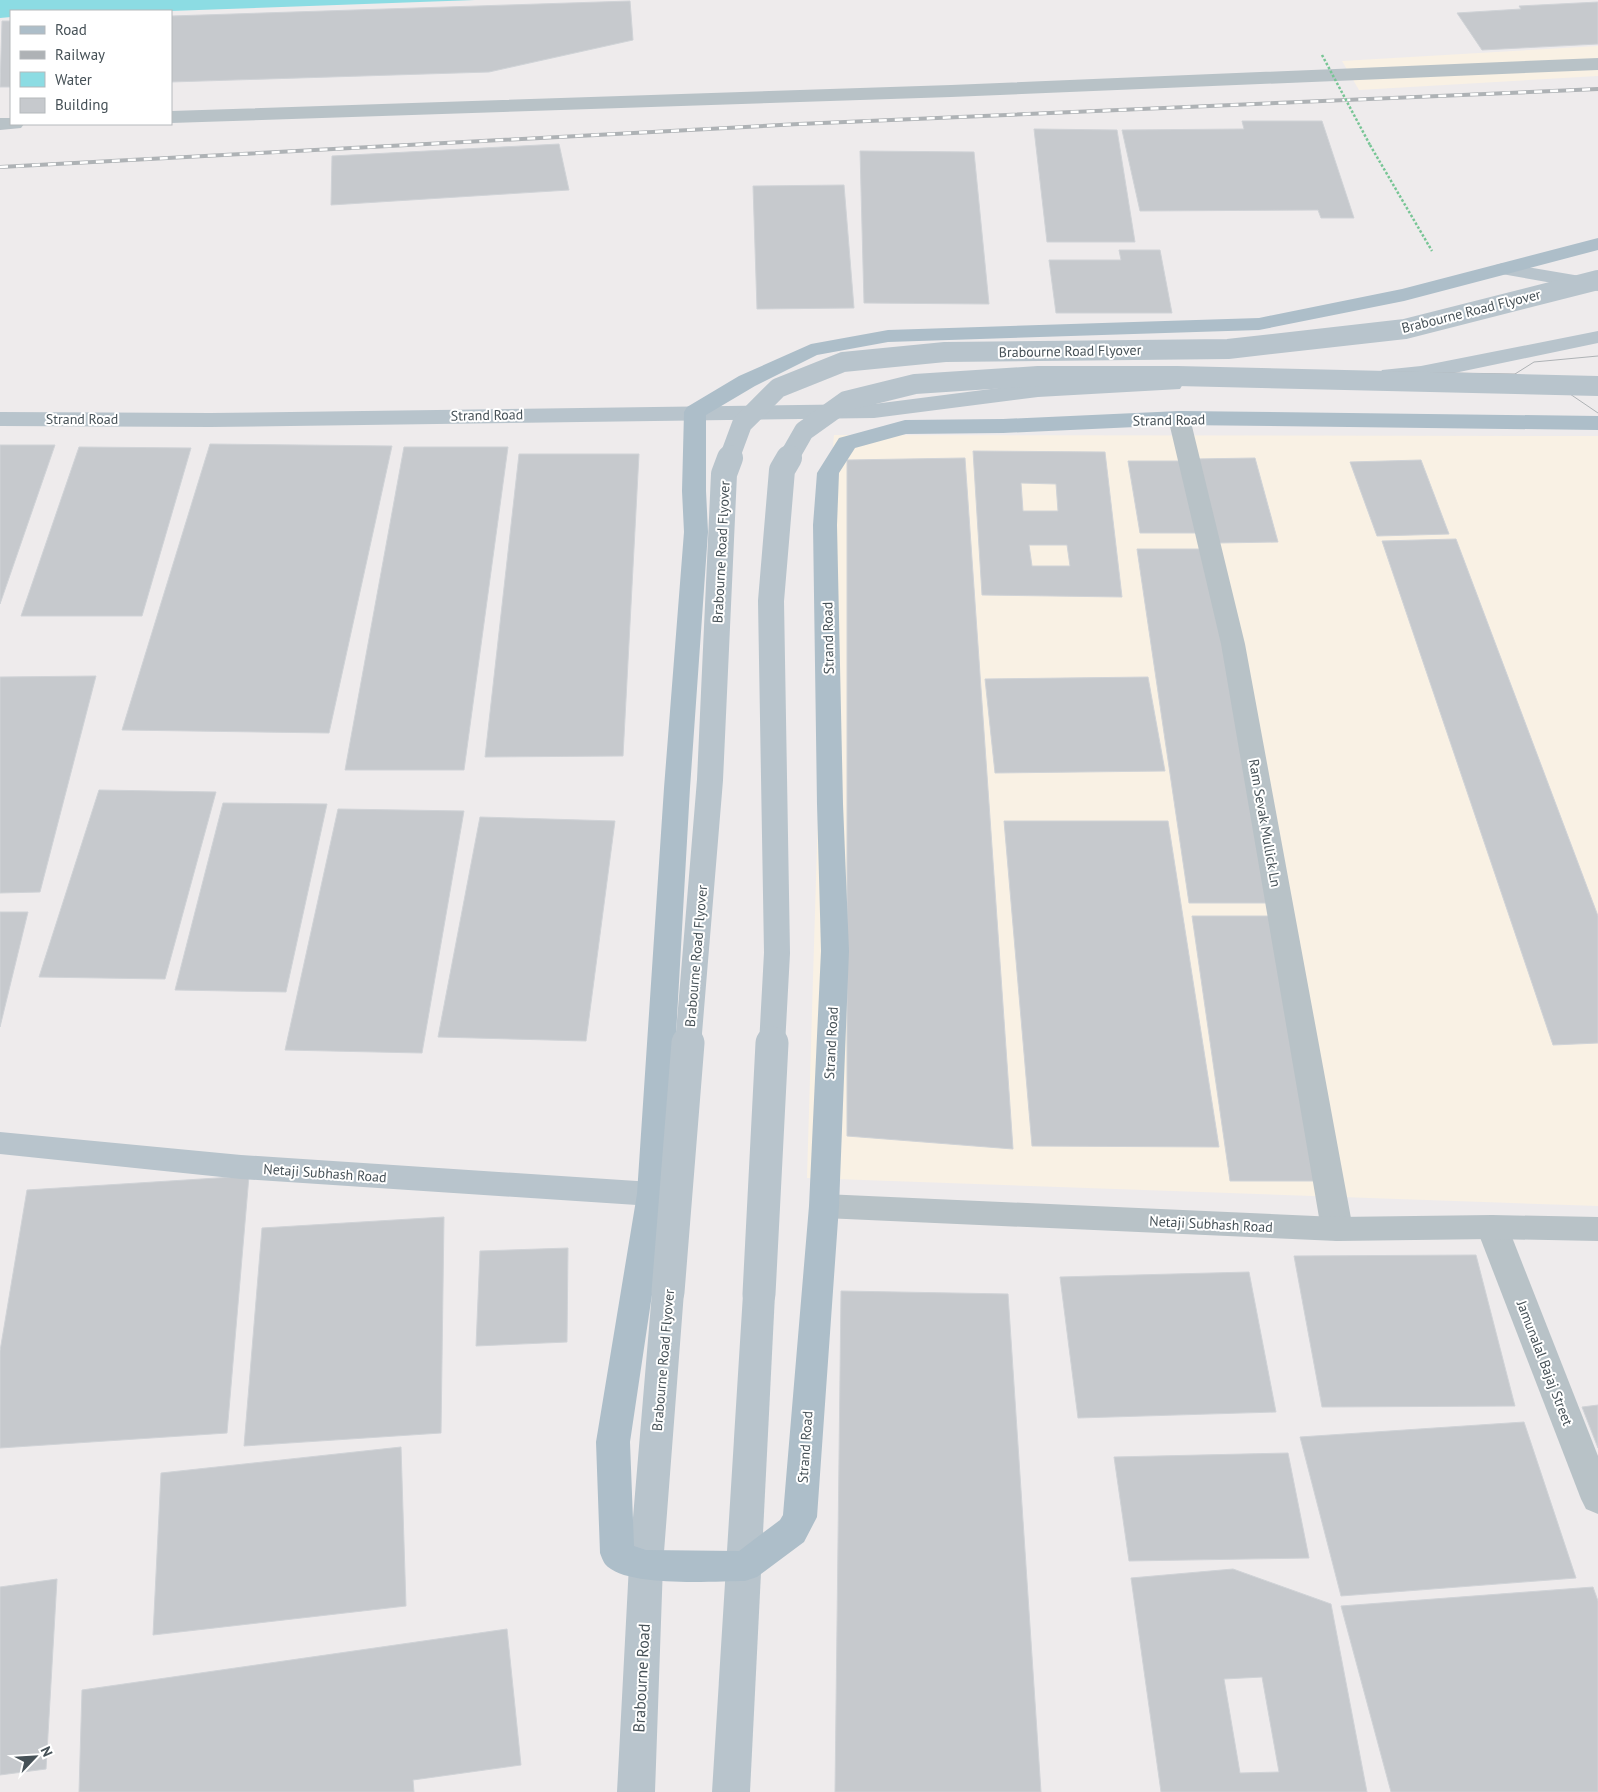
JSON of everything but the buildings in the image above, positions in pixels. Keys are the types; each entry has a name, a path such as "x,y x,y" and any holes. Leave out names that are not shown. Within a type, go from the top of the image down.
{"main road":[{"path":"731,1792 745,1566 646,1565 630,1562 618,1553 613,1442 652,1194 677,788 696,532 694,491 695,412 747,381 811,350 888,336 1258,324 1404,294 1598,244"},
{"path":"1503,269 1598,285"},
{"name":"Brabourne Road Flyover","path":"646,1565 710,780 724,474 742,424 778,388 842,362 945,352 1228,349 1405,329 1598,280"},
{"name":"Strand Road","path":"0,419 210,420 695,412 874,412 1038,390 1421,373 1598,337"},
{"name":"Brabourne Road Flyover","path":"745,1566 777,953 771,601 782,470 804,431 846,400 915,384 1038,376 1177,376 1598,386"},
{"name":"Strand Road","path":"745,1566 792,1531 800,1517 824,1206 835,951 830,804 825,525 828,473 847,443 905,427 1003,426 1179,418 1597,424"},
{"name":"Netaji Subhash Road","path":"0,1143 241,1167 652,1194"},
{"name":"Brabourne Road","path":"636,1792 646,1565"}],"street":[{"path":"172,117 951,91 1598,64"},
{"name":"Ram Sevak Mullick Ln","path":"1179,418 1233,644 1337,1229"},
{"name":"Netaji Subhash Road","path":"824,1206 1337,1229 1492,1227 1598,1229"},
{"name":"Jamunalal Bajaj Street","path":"1492,1227 1598,1499"}],"path":[{"path":"1322,55 1370,145"}],"shaded area":[{"path":"1598,46 1598,76 1359,90 1342,61"},
{"path":"834,435 1598,436 1598,1206 807,1178 827,514"}],"water":[{"path":"0,0 475,0 172,11 10,10 10,17 0,18"}],"tram line":[{"path":"1515,374 1534,362 1598,356"},
{"path":"1386,372 1515,374"},
{"path":"1515,374 1542,380 1570,394 1598,413"}],"railway":[{"path":"0,167 799,124 1598,89"}]}
